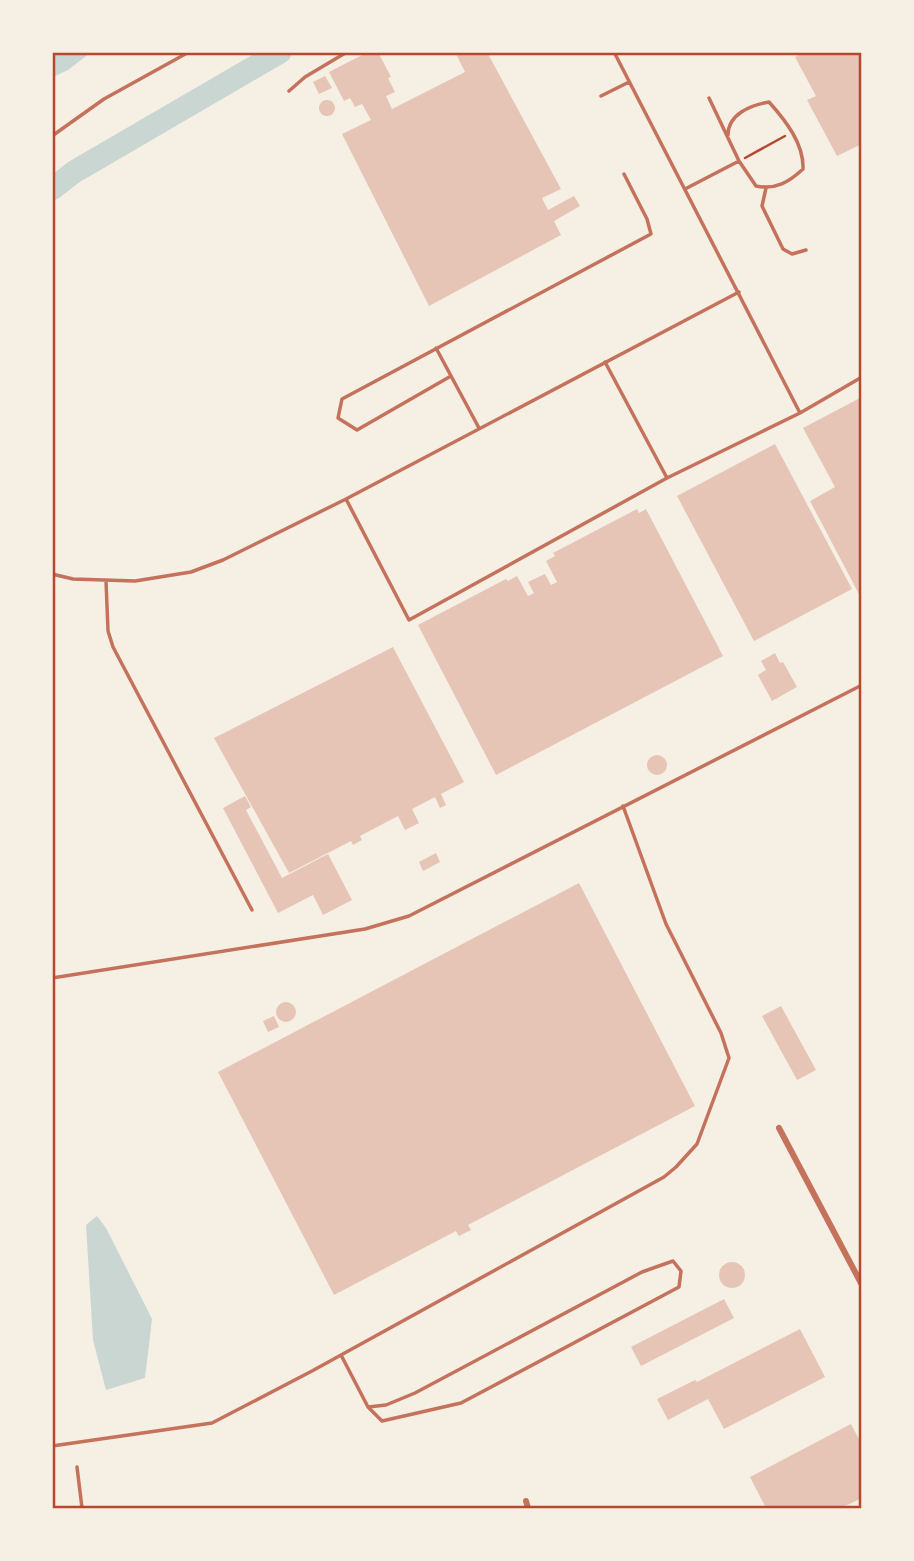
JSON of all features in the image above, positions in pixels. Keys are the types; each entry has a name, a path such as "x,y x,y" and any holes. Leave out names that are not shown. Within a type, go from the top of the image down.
{"street":[{"path":"779,1128 862,1285"}],"lane":[{"path":"52,135 104,99 189,52"},
{"path":"289,90 305,76 347,52"},
{"path":"614,52 800,413"},
{"path":"601,96 629,82"},
{"path":"709,98 739,161 757,186 766,188 784,184 803,169 804,158 793,132 769,102 758,104 734,117 728,135"},
{"path":"685,189 739,161"},
{"path":"452,376 357,430 338,418 342,399 651,234 647,219 624,174"},
{"path":"766,188 762,206 783,249 792,254 806,250"},
{"path":"52,574 73,579 135,581 191,572 235,554 346,499 739,292"},
{"path":"436,348 479,428"},
{"path":"605,362 667,478"},
{"path":"346,499 410,620 667,478 800,413 862,377"},
{"path":"106,581 107,631 113,647 252,910"},
{"path":"52,978 365,929 409,916 862,685"},
{"path":"52,1446 212,1423 664,1177 676,1167 696,1143 729,1058 721,1033 666,924 623,806"},
{"path":"341,1355 368,1407 382,1421 461,1403 679,1287 681,1271 673,1261 642,1272 415,1392 386,1405 368,1407"},
{"path":"77,1468 82,1508"}],"path":[{"path":"739,161 793,132"}],"shaded area":[{"path":"53,52 90,53 68,70 53,77"},
{"path":"97,1216 106,1228 152,1319 145,1378 106,1390 93,1340 86,1225"}],"building":[{"path":"368,52 378,52 391,77 388,78 395,92 386,96 392,109 465,72 455,52 487,52 561,189 542,198 548,210 574,196 580,206 554,221 561,235 429,306 342,134 371,120 362,104 355,107 350,98 344,101 329,72"},
{"path":"805,52 862,52 862,144 837,156 807,100 816,96 795,57"},
{"path":"325,76 332,88 319,94 313,82"},
{"path":"327,100 333,102 333,114 327,116 321,114 319,108 321,102"},
{"path":"862,397 860,596 810,501 835,487 803,428"},
{"path":"775,444 852,589 754,641 677,496"},
{"path":"637,509 639,513 646,509 723,656 496,775 418,625 506,579 508,581 517,576 528,596 534,593 528,582 545,574 551,585 557,582 546,561 555,556 553,553"},
{"path":"393,647 464,782 441,794 446,805 440,808 435,797 412,809 419,823 405,830 398,816 360,836 362,840 353,845 351,841 289,873 214,738"},
{"path":"775,653 797,687 772,701 758,675 766,670 761,661"},
{"path":"653,755 661,755 667,765 661,775 653,775 647,769 647,761"},
{"path":"245,796 251,807 246,810 282,878 328,854 352,900 323,915 313,895 278,913 223,808"},
{"path":"436,853 440,862 423,871 419,862"},
{"path":"579,883 695,1106 468,1225 471,1230 459,1236 456,1231 334,1295 218,1072"},
{"path":"282,1002 290,1002 296,1012 290,1022 282,1022 276,1016 276,1008"},
{"path":"781,1006 816,1070 797,1080 762,1016"},
{"path":"274,1016 279,1027 268,1032 263,1021"},
{"path":"732,1262 741,1266 745,1275 741,1284 732,1288 723,1284 719,1275 723,1266"},
{"path":"724,1299 734,1318 641,1366 631,1347"},
{"path":"800,1329 825,1377 724,1429 708,1399 668,1420 657,1399 695,1380 697,1382"},
{"path":"851,1424 862,1445 862,1498 841,1508 766,1508 750,1477"}],"waterway":[{"path":"52,189 74,172 280,52"}]}
